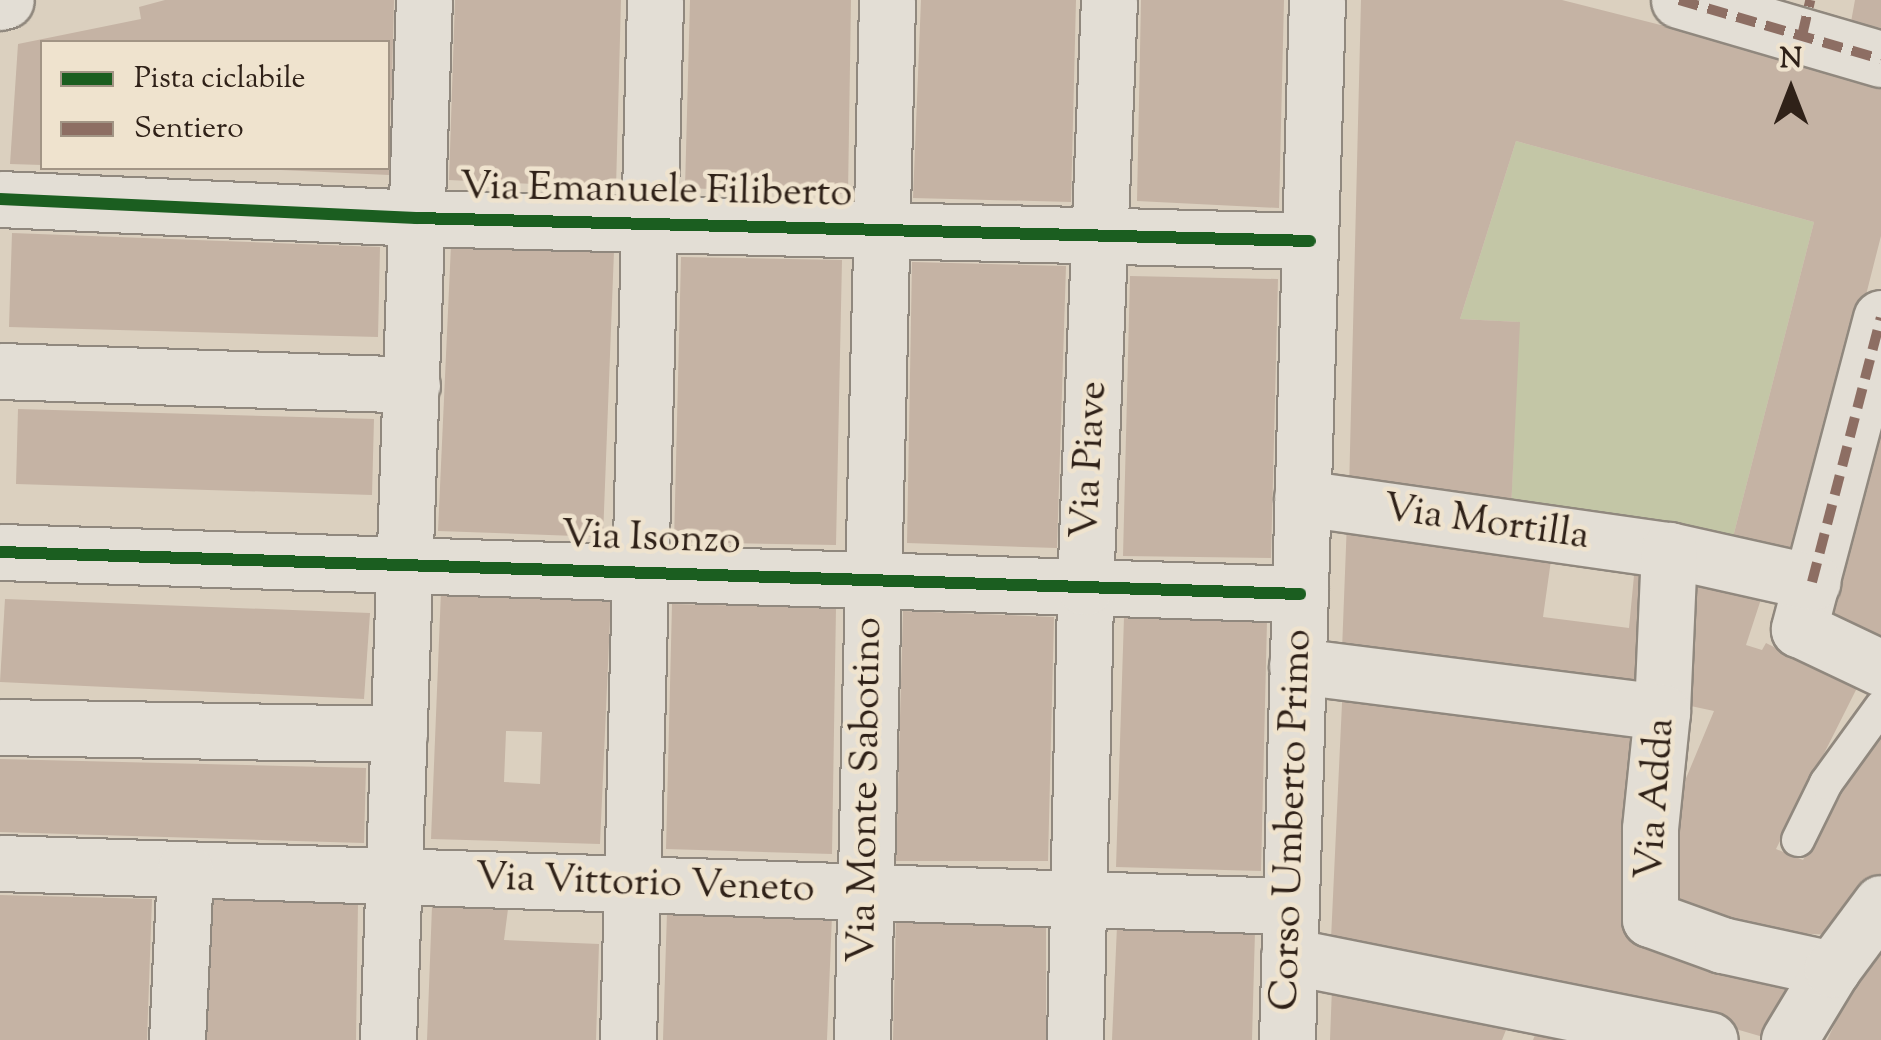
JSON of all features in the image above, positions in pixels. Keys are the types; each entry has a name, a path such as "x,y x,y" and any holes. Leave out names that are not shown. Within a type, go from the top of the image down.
{"street":[{"path":"388,1040 424,0"},
{"path":"628,1040 655,0"},
{"name":"Via Monte Sabotino","path":"862,1040 887,0"},
{"name":"Via Piave","path":"1075,1040 1085,587 1109,0"},
{"name":"Corso Umberto Primo","path":"1287,1040 1316,0"},
{"path":"1679,0 1806,18 1881,59"},
{"name":"Via Emanuele Filiberto","path":"0,199 416,218 1310,240"},
{"path":"1881,318 1799,629 1881,668"},
{"path":"0,371 412,385"},
{"name":"Via Mortilla","path":"1302,498 1669,550 1812,582"},
{"name":"Via Adda","path":"1669,550 1662,712 1650,829 1650,919 1722,945 1832,970"},
{"name":"Via Isonzo","path":"0,552 1300,594"},
{"path":"1298,666 1662,712"},
{"path":"0,727 400,734"},
{"name":"Via Vittorio Veneto","path":"0,864 1078,899 1290,931 1710,1040"},
{"path":"177,1040 186,870"},
{"path":"1789,1040 1832,970 1881,904"}],"lane":[{"path":"1798,840 1826,783 1881,707"}],"green space":[{"path":"1516,141 1814,222 1732,541 1511,510 1519,322 1460,319"}],"building":[{"path":"165,0 394,0 391,120 390,40 40,40 40,165 10,164 18,44 141,19 139,7"},
{"path":"455,0 621,0 616,188 449,180"},
{"path":"690,0 851,0 848,194 685,188"},
{"path":"921,0 1076,0 1071,202 913,198"},
{"path":"1141,0 1284,0 1279,208 1137,201"},
{"path":"1361,0 1562,0 1881,81 1881,236 1799,558 1732,541 1814,222 1516,141 1460,319 1520,322 1511,510 1349,491"},
{"path":"1855,0 1881,0 1881,28 1851,22"},
{"path":"279,170 389,170 389,175"},
{"path":"12,233 380,247 378,337 9,327"},
{"path":"451,245 614,251 603,537 438,531"},
{"path":"681,257 842,260 836,545 674,542"},
{"path":"912,262 1066,266 1057,548 907,543"},
{"path":"1130,276 1278,279 1271,558 1123,556"},
{"path":"1881,399 1881,647 1821,628"},
{"path":"18,409 374,419 372,495 16,484"},
{"path":"1347,521 1553,546 1543,617 1629,628 1635,565 1661,568 1648,697 1342,650"},
{"path":"1692,571 1763,593 1746,645 1762,650 1766,643 1857,688 1776,849 1803,860 1855,771 1881,739 1881,880 1830,935 1726,929 1667,914 1672,812 1714,711 1672,702"},
{"path":"441,591 611,597 600,844 431,839","holes":["506,731 542,732 540,784 504,782"]},
{"path":"5,599 370,613 364,699 0,682"},
{"path":"672,604 836,608 832,854 666,849"},
{"path":"903,611 1054,617 1048,861 896,861"},
{"path":"1124,617 1267,621 1261,871 1116,867"},
{"path":"1343,682 1646,726 1632,934 1803,982 1770,1039 1612,993 1331,939"},
{"path":"0,759 366,768 364,843 0,832"},
{"path":"0,895 152,899 147,1040 0,1040"},
{"path":"204,899 358,903 356,1040 203,1040"},
{"path":"432,906 508,909 504,940 599,944 596,1040 427,1040"},
{"path":"667,911 832,915 827,1040 663,1040"},
{"path":"896,918 1046,923 1046,1040 893,1040"},
{"path":"1117,926 1255,931 1252,1040 1112,1040"},
{"path":"1881,936 1881,1040 1827,1040 1874,943"},
{"path":"1332,987 1510,1020 1502,1040 1330,1040"},
{"path":"1539,1025 1599,1040 1533,1040"}],"marked path":[{"path":"1679,0 1881,59"},
{"path":"1802,36 1810,0"},
{"path":"1812,582 1881,318"}],"cycle path":[{"path":"0,199 416,218 1310,241"},
{"path":"0,552 1300,594"}]}
